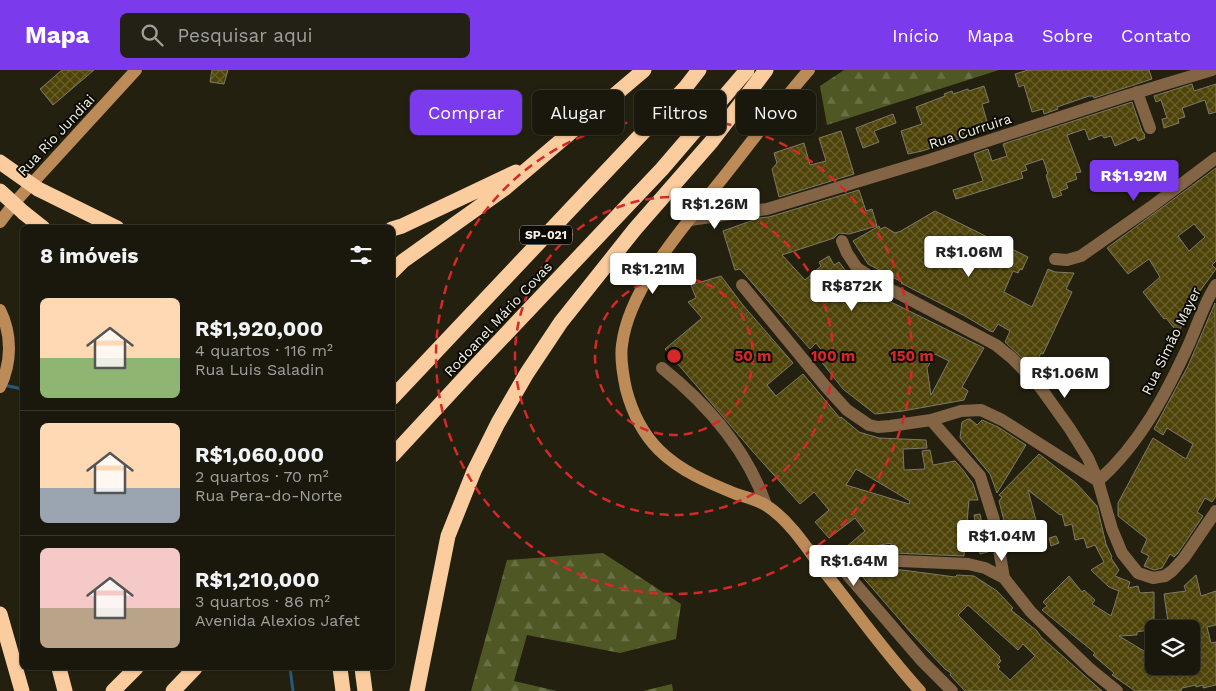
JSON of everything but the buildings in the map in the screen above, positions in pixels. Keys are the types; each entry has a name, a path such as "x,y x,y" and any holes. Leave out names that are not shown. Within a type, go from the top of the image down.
{"highway":[{"path":"395,269 403,261 498,194 644,70"},
{"name":"Rodoanel Mário Covas","path":"395,395 678,95 699,70"},
{"name":"Rodoanel Mário Covas","path":"395,453 662,169 747,70"},
{"path":"418,691 448,536 474,471 498,423 527,373 561,322 635,229 712,141 766,70"},
{"path":"395,228 538,161"},
{"path":"0,162 38,190 111,225"},
{"path":"0,191 39,225"},
{"path":"0,614 22,691"},
{"path":"60,670 65,691"},
{"path":"113,691 134,670"},
{"path":"173,691 193,670"},
{"path":"340,670 343,691"},
{"path":"362,670 365,691"}],"main road":[{"name":"Rua Rio Jundiai","path":"0,222 16,201 136,70"},
{"path":"809,70 710,193 643,285 629,314 622,346 623,373 630,402 641,428 658,449 674,464 708,482 766,505 811,552 920,691"},
{"path":"0,310 10,345 8,364 0,387"}],"street":[{"name":"Rua Curruira","path":"690,220 736,213 749,213 774,207 935,158 1190,74 1212,70"},
{"path":"1137,92 1150,128"},
{"path":"1055,260 1067,260 1081,256 1216,158"},
{"path":"710,193 736,213"},
{"path":"842,241 857,268 868,277 996,345 1012,358 1040,388 1070,429 1088,458 1098,481 1112,529 1122,553 1134,570 1141,575 1159,578 1172,571 1184,558 1216,511"},
{"name":"Rua Simão Mayer","path":"1098,481 1112,469 1136,442 1177,369 1208,297 1216,284"},
{"path":"742,285 826,387 855,416 869,424 878,427 931,420 961,411 987,412 1098,481"},
{"path":"662,368 703,404 726,432 754,476 766,505"},
{"path":"931,420 980,476 994,520 1004,578"},
{"path":"811,552 834,558 968,564 985,568 1004,578 1038,619 1090,669 1117,691"},
{"path":"834,558 922,661 952,691"}],"green space":[{"path":"844,70 999,70 827,125 820,86"},
{"path":"603,553 681,604 676,639 620,653 527,635 514,681 557,691 471,691 507,560"},
{"path":"672,684 673,691 643,691"}],"waterway":[{"path":"4,385 20,389"},
{"path":"290,670 293,691"}]}
